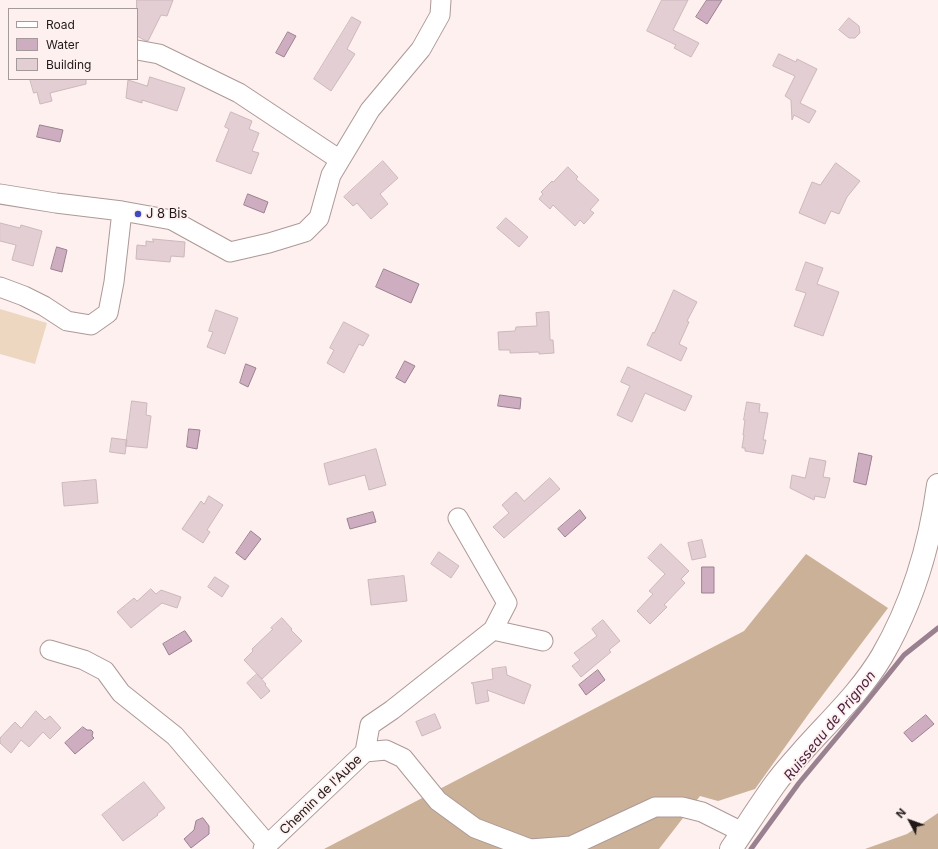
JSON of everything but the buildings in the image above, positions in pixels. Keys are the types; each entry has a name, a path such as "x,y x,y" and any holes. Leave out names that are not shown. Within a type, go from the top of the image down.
{"main road":[{"path":"737,841 776,783 858,690 882,657 901,620 916,581 928,537 938,485"}],"street":[{"path":"0,194 122,211 172,220 230,252 305,232 319,218 331,175 370,110 421,49 440,15 441,0"},
{"path":"138,50 159,54 239,93 340,160"},
{"path":"0,287 24,296 44,306 67,321 91,325 108,313 114,282 122,211"},
{"path":"365,752 370,725 392,710 493,630 507,604 458,518"},
{"path":"493,630 543,641"},
{"path":"50,650 84,660 105,671 121,693 175,736 266,847"},
{"name":"Chemin de l'Aube","path":"266,847 365,752 386,750 403,758 438,801 475,828 530,849 571,846 654,807 682,806 702,812 737,841"}],"shaded area":[{"path":"0,309 47,323 35,364 0,354"},
{"path":"806,554 888,608 810,712 755,789 718,801 700,796 659,849 324,849 744,631"},
{"path":"938,813 938,849 865,849 907,834"}],"water":[{"path":"707,0 722,0 707,24 696,17"},
{"path":"288,32 296,36 284,57 276,53"},
{"path":"40,125 63,130 60,142 37,137"},
{"path":"248,194 268,202 264,213 244,205"},
{"path":"57,247 67,250 62,272 51,269"},
{"path":"384,269 419,284 411,303 376,287"},
{"path":"405,361 415,366 405,383 396,378"},
{"path":"246,364 256,368 248,387 240,383"},
{"path":"500,395 521,398 520,409 498,406"},
{"path":"189,429 200,430 197,449 187,447"},
{"path":"859,453 872,456 866,485 854,482"},
{"path":"580,510 586,518 565,537 558,529"},
{"path":"373,512 376,522 350,529 347,519"},
{"path":"251,531 261,539 245,560 236,553"},
{"path":"702,567 714,567 714,593 702,593"},
{"path":"185,631 192,641 169,655 163,644"},
{"path":"598,670 605,680 586,695 579,685"},
{"path":"926,715 934,724 912,742 904,733"},
{"path":"83,727 93,732 92,736 94,738 75,754 65,743"},
{"path":"203,818 209,826 209,834 191,848 184,839 194,830 196,821"}],"waterway":[{"name":"Ruisseau de Prignon","path":"751,849 799,783 904,655 938,628"}],"place":[{"name":"J 8 Bis","path":"138,214"}]}
